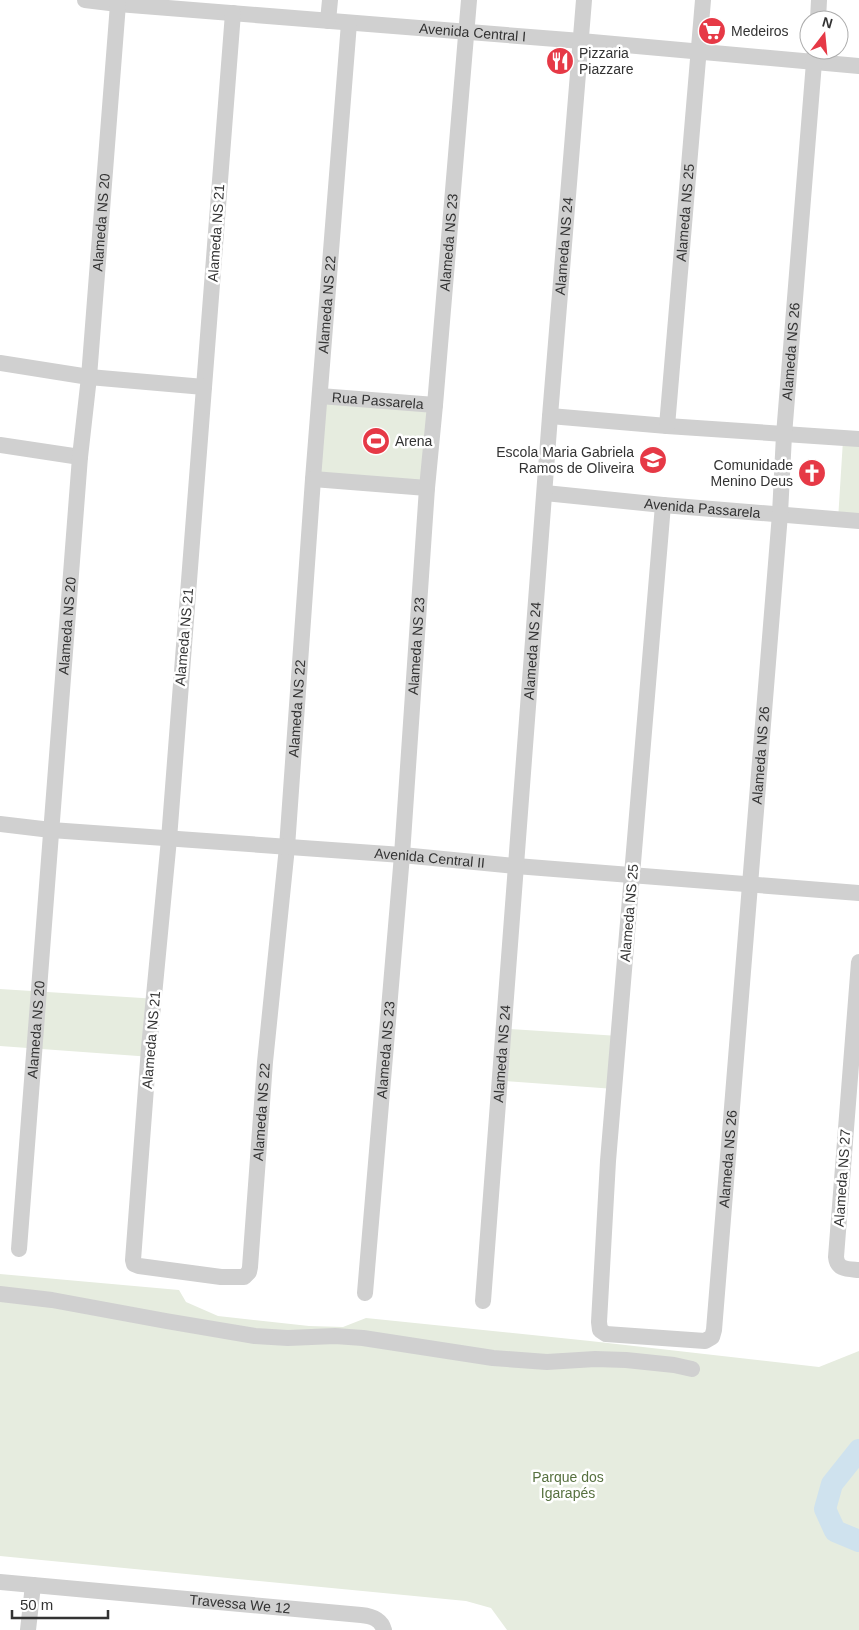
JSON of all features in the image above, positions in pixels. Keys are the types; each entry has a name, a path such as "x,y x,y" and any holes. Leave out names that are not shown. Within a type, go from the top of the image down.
{"street":[{"name":"Avenida Central I","path":"85,0 118,4 208,6 233,13 349,23 699,51 799,55"},
{"path":"328,21 330,0"},
{"name":"Alameda NS 23","path":"365,1293 402,855 427,488 469,0"},
{"name":"Alameda NS 24","path":"483,1301 544,493 584,0"},
{"name":"Alameda NS 25","path":"666,426 702,0"},
{"name":"Alameda NS 20","path":"19,1249 80,457 89,377 118,4"},
{"name":"Alameda NS 21","path":"133,1260 149,1048 169,839 233,13"},
{"name":"Alameda NS 22","path":"133,1260 136,1265 141,1267 221,1277 241,1278 249,1272 265,1062 287,847 313,479 349,23"},
{"name":"Alameda NS 26","path":"599,1322 600,1330 606,1334 705,1341 712,1337 780,514 784,434 815,60"},
{"name":"Avenida Central I","path":"833,60 859,66"},
{"path":"0,363 89,377 204,387"},
{"name":"Rua Passarela","path":"320,396 435,405"},
{"path":"550,416 859,439"},
{"path":"0,445 80,457"},
{"path":"313,479 427,488"},
{"name":"Avenida Passarela","path":"544,493 859,521"},
{"name":"Alameda NS 25","path":"599,1322 608,1161 663,505"},
{"name":"Avenida Central II","path":"0,824 51,830 402,855 516,866 859,893"},
{"name":"Alameda NS 27","path":"853,1270 837,1264 836,1257 859,962"},
{"path":"0,1294 52,1300 255,1336 363,1338 493,1358 547,1362 595,1359 626,1360 674,1365 692,1369"},
{"path":"0,1582 32,1585 28,1630"},
{"name":"Travessa We 12","path":"32,1585 361,1615 376,1619 384,1629"}],"green space":[{"name":"Arena","path":"320,394 438,402 432,486 315,479"},
{"path":"843,440 859,441 859,521 838,520"},
{"path":"0,989 158,999 152,1057 0,1046"},
{"path":"510,1029 619,1036 615,1089 505,1081"},
{"name":"Parque dos Igarapés","path":"0,1274 179,1290 186,1302 218,1316 309,1326 343,1327 366,1318 819,1367 859,1351 859,1630 507,1630 491,1608 466,1601 0,1556"}],"waterway":[{"path":"859,1450 832,1484 825,1509 835,1531 859,1541"}],"place":[{"name":"Medeiros","path":"712,31"},
{"name":"Pizzaria Piazzare","path":"560,61"},
{"name":"Arena","path":"376,441"},
{"name":"Escola Maria Gabriela Ramos de Oliveira","path":"653,460"},
{"name":"Comunidade Menino Deus","path":"812,473"}]}
